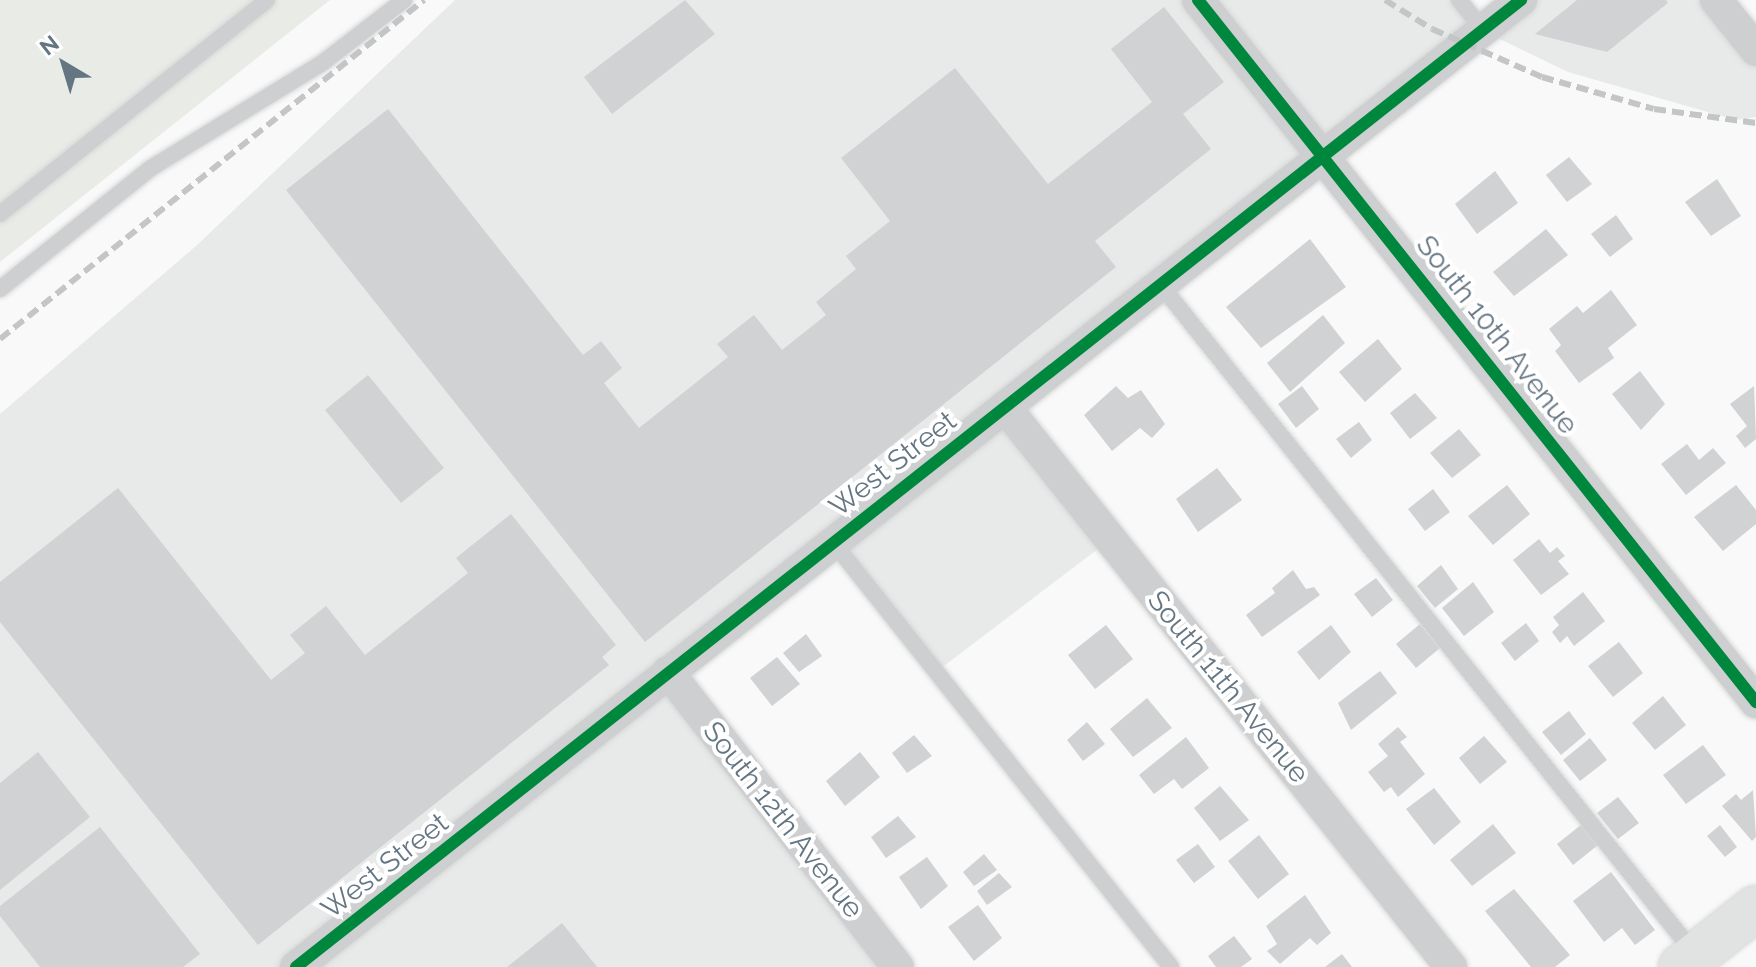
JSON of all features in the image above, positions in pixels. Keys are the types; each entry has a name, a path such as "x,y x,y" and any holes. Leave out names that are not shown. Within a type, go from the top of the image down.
{"street":[{"name":"South 10th Avenue","path":"1198,0 1756,702"},
{"name":"West Street","path":"296,967 1521,0"},
{"path":"1716,0 1756,50"},
{"name":"South 11th Avenue","path":"1005,407 1451,967"},
{"name":"South 12th Avenue","path":"668,672 898,967"},
{"path":"1694,963 1756,908"}],"lane":[{"path":"0,214 267,0"},
{"path":"0,289 159,162 321,64 404,0"},
{"path":"1459,0 1483,30"},
{"path":"1160,284 1694,963"},
{"path":"833,542 1171,967"}],"shaded area":[{"path":"0,0 330,0 0,262"},
{"path":"455,0 1459,0 1483,30 1521,0 1716,0 1756,50 1756,117 1736,120 1568,72 1483,31 1006,406 1111,539 936,672 833,542 668,672 898,967 0,967 0,414 196,246"}],"building":[{"path":"685,0 715,34 612,114 584,77"},
{"path":"1577,0 1666,0 1668,3 1607,52 1535,34"},
{"path":"1164,7 1224,82 1183,114 1211,149 1095,241 1116,267 645,642 286,190 388,109 583,355 601,341 622,368 604,383 639,428 728,357 717,344 754,315 782,350 826,315 816,302 856,269 846,256 890,221 841,158 955,68 1048,184 1152,102 1111,49"},
{"path":"1569,157 1592,184 1567,202 1546,175"},
{"path":"1495,171 1518,203 1477,234 1455,204"},
{"path":"1717,179 1741,216 1711,236 1685,202"},
{"path":"1616,215 1633,239 1610,257 1591,234"},
{"path":"1546,229 1568,255 1514,296 1493,272"},
{"path":"1310,239 1346,287 1261,348 1226,307"},
{"path":"1611,290 1637,325 1608,348 1614,358 1579,383 1555,351 1561,345 1549,329 1577,306 1583,313"},
{"path":"1323,315 1345,343 1290,392 1267,363"},
{"path":"1378,339 1402,369 1365,402 1339,372"},
{"path":"1640,371 1665,404 1641,430 1612,394"},
{"path":"368,375 444,468 401,503 325,410"},
{"path":"1116,386 1128,398 1141,390 1165,424 1152,438 1140,428 1112,451 1084,415"},
{"path":"1302,386 1319,409 1296,428 1278,404"},
{"path":"1754,386 1756,439 1745,448 1736,436 1747,426 1730,404"},
{"path":"1415,393 1437,418 1410,439 1390,413"},
{"path":"1359,422 1372,440 1351,458 1336,439"},
{"path":"1459,429 1481,455 1452,478 1430,453"},
{"path":"1687,444 1699,460 1713,448 1726,463 1686,495 1661,464"},
{"path":"1217,468 1242,500 1198,532 1176,499"},
{"path":"1507,485 1530,514 1493,545 1468,516"},
{"path":"1736,485 1756,510 1756,524 1723,551 1694,517"},
{"path":"118,488 271,680 305,653 290,635 326,606 365,655 468,573 456,558 511,514 616,645 602,657 609,665 258,945 0,622 0,582"},
{"path":"1433,489 1450,512 1425,531 1408,509"},
{"path":"1539,539 1550,553 1557,547 1565,556 1558,561 1569,574 1541,595 1513,560"},
{"path":"1441,565 1458,589 1435,608 1417,586"},
{"path":"1293,570 1306,589 1314,587 1320,595 1262,637 1246,615 1275,593 1272,588"},
{"path":"1376,578 1393,600 1372,617 1354,594"},
{"path":"1473,582 1494,612 1464,636 1442,608"},
{"path":"1583,592 1605,621 1574,646 1567,636 1560,643 1552,632 1559,625 1553,617"},
{"path":"1526,623 1539,641 1515,661 1501,643"},
{"path":"1420,624 1440,648 1416,668 1396,644"},
{"path":"1106,625 1133,659 1095,689 1068,655"},
{"path":"1331,625 1351,652 1319,680 1297,652"},
{"path":"806,634 822,656 799,672 783,653"},
{"path":"1619,642 1643,673 1613,697 1588,666"},
{"path":"777,657 800,684 772,706 750,678"},
{"path":"1380,671 1397,693 1351,730 1338,703"},
{"path":"1663,696 1686,725 1655,750 1632,723"},
{"path":"1147,698 1172,728 1133,757 1110,729"},
{"path":"1569,711 1586,734 1561,755 1542,732"},
{"path":"1087,722 1105,744 1083,761 1067,740"},
{"path":"1398,727 1407,737 1400,742 1425,774 1398,797 1391,787 1384,792 1368,772 1388,756 1378,744"},
{"path":"914,735 932,756 907,773 892,753"},
{"path":"1484,736 1507,762 1480,784 1459,758"},
{"path":"1186,737 1209,768 1182,789 1174,779 1154,794 1139,775"},
{"path":"1590,738 1607,760 1580,781 1563,760"},
{"path":"1703,745 1726,775 1686,804 1663,775"},
{"path":"38,752 90,817 0,890 0,783"},
{"path":"860,752 880,777 845,806 826,781"},
{"path":"1220,786 1249,820 1220,841 1194,808"},
{"path":"1434,788 1461,822 1434,845 1406,809"},
{"path":"1753,790 1756,837 1752,841 1722,806 1736,794 1741,800"},
{"path":"1618,797 1639,823 1618,839 1597,813"},
{"path":"898,816 916,837 886,858 871,837"},
{"path":"1493,824 1516,853 1472,886 1450,860"},
{"path":"1582,824 1598,845 1573,865 1557,844"},
{"path":"1720,825 1737,847 1725,857 1707,836"},
{"path":"100,827 200,954 183,967 40,967 0,916 0,906"},
{"path":"1259,835 1289,874 1258,899 1228,861"},
{"path":"1198,844 1215,867 1194,883 1176,860"},
{"path":"984,854 997,870 974,886 963,872"},
{"path":"927,857 948,886 921,909 899,877"},
{"path":"1611,872 1655,930 1635,945 1622,928 1604,942 1573,901"},
{"path":"999,873 1012,887 987,905 977,891"},
{"path":"1514,889 1570,955 1555,967 1531,967 1485,911"},
{"path":"1305,895 1331,933 1317,945 1310,938 1280,964 1267,951 1277,944 1266,926"},
{"path":"978,905 1002,938 974,961 948,927"},
{"path":"562,923 597,967 507,967"},
{"path":"1234,936 1252,959 1241,967 1216,967 1208,956"},
{"path":"1342,954 1352,967 1325,967"}],"railway":[{"path":"0,339 424,0"},
{"path":"1385,0 1432,29 1542,77 1654,109 1756,123"}],"cycle path":[{"path":"1198,0 1756,702"},
{"path":"296,967 1521,0"}]}
